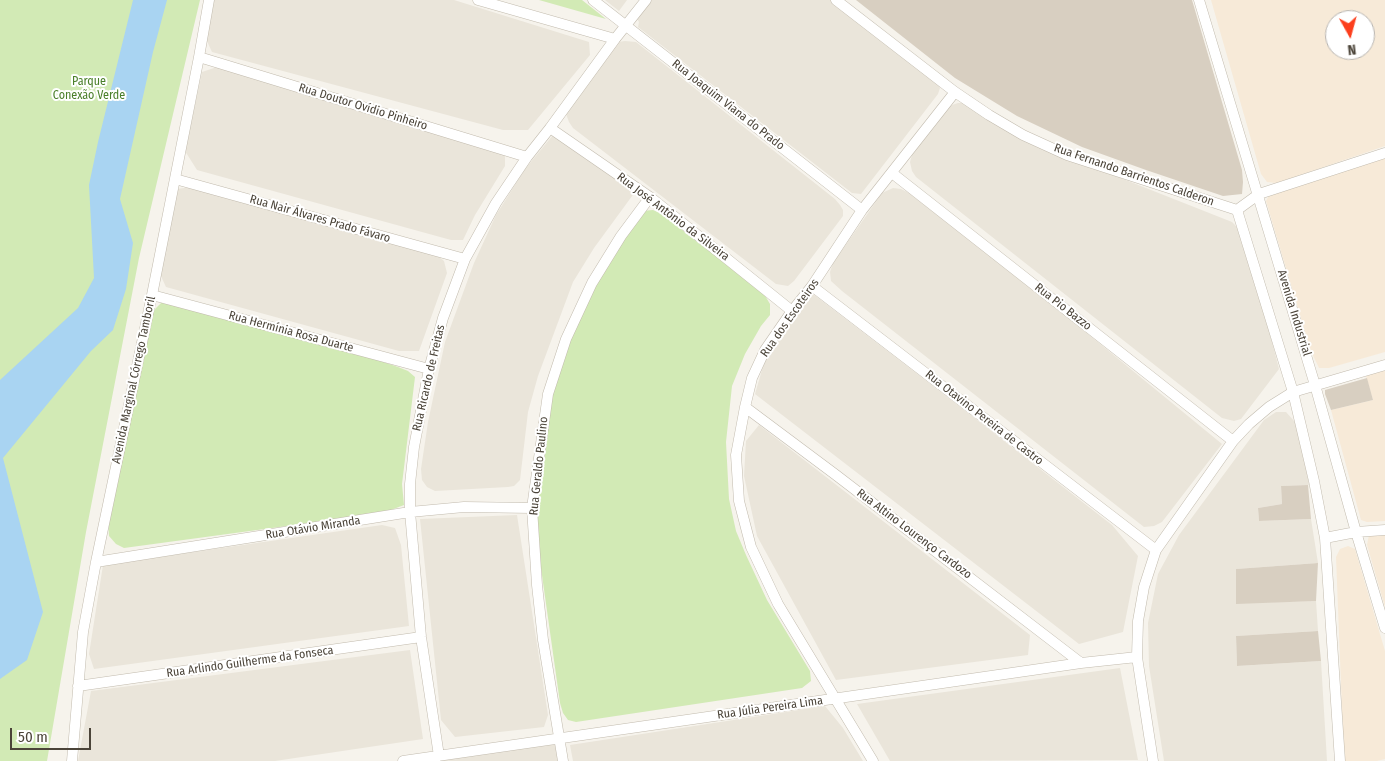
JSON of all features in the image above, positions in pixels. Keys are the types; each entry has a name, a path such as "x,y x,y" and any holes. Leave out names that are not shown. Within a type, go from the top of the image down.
{"street":[{"name":"Avenida Marginal Córrego Tamboril","path":"72,761 83,632 152,295 209,0"},
{"path":"478,0 615,39"},
{"name":"Rua Joaquim Viana do Prado","path":"593,0 862,210"},
{"name":"Rua Ricardo de Freitas","path":"439,756 421,637 410,512 410,484 414,447 429,368 443,318 465,260 496,203 527,157 646,0"},
{"name":"Rua Fernando Barrientos Calderon","path":"836,0 955,92 1022,135 1067,155 1236,210"},
{"name":"Avenida Industrial","path":"1199,0 1259,194 1385,628"},
{"name":"Rua Doutor Ovídio Pinheiro","path":"199,58 527,157"},
{"name":"Rua dos Escoteiros","path":"873,761 778,604 751,547 739,501 736,455 752,378 765,350 812,286 862,210 955,92"},
{"name":"Rua José Antônio da Silveira","path":"550,128 650,197 792,311"},
{"path":"1236,210 1259,194 1385,152"},
{"name":"Rua Pio Bazzo","path":"892,173 1234,441"},
{"name":"Rua Nair Álvares Prado Fávaro","path":"175,179 465,260"},
{"name":"Rua Geraldo Paulino","path":"563,761 543,640 532,508 548,394 566,339 592,283 621,236 650,197"},
{"name":"Avenida Industrial","path":"1236,210 1293,392 1325,538 1340,761"},
{"name":"Rua Otavino Pereira de Castro","path":"812,286 1156,550"},
{"name":"Rua Hermínia Rosa Duarte","path":"152,295 429,368"},
{"path":"1153,761 1137,658 1138,621 1144,587 1156,550 1234,441 1249,424 1269,407 1293,392 1385,365"},
{"name":"Rua Altino Lourenço Cardozo","path":"745,407 1082,663"},
{"name":"Rua Otávio Miranda","path":"96,562 410,512 464,507 532,508"},
{"path":"1325,538 1356,532 1385,530"},
{"name":"Rua Arlindo Guilherme da Fonseca","path":"78,686 421,637"},
{"name":"Rua Júlia Pereira Lima","path":"403,761 1082,663 1137,658"}],"shaded area":[{"path":"211,0 454,0 589,42 590,55 528,130 503,130 212,52 206,39"},
{"path":"605,0 627,0 619,11"},
{"path":"650,0 833,0 937,82 940,88 938,94 861,194 852,193 638,27 639,22 636,17"},
{"path":"1211,0 1385,0 1385,146 1277,183 1267,182 1261,174"},
{"path":"618,42 636,42 835,199 840,205 843,210 843,216 794,281 788,286 776,284 573,128 569,122 566,114"},
{"path":"217,67 505,154 505,166 475,215 463,240 451,240 197,170 185,151 202,72"},
{"path":"958,103 963,103 1065,156 1232,222 1235,225 1239,230 1261,299 1279,369 1241,419 1234,421 1222,418 916,177 910,162 912,155 947,109"},
{"path":"553,135 635,192 594,248 573,282 538,376 528,412 520,480 514,486 508,487 435,491 427,487 422,480 421,469 428,422 445,342 474,263 496,215 525,169"},
{"path":"1385,158 1385,352 1329,368 1319,368 1310,349 1266,201 1269,195"},
{"path":"191,187 437,255 444,261 447,273 419,351 399,351 166,287 160,274 177,189"},
{"path":"893,188 909,193 1049,302 1222,444 1162,522 1154,526 1144,527 831,281 830,272 833,263 882,193"},
{"path":"813,294 1112,525 1138,556 1123,632 1079,644 755,394 768,349"},
{"path":"1385,368 1385,521 1367,522 1361,520 1331,410 1373,400 1365,373"},
{"path":"1276,412 1286,412 1295,422 1302,445 1309,485 1281,486 1282,504 1258,508 1259,521 1311,519 1318,563 1236,569 1236,603 1316,601 1318,631 1236,636 1237,666 1321,661 1327,761 1164,761 1149,666 1148,623 1158,574 1179,535 1264,420"},
{"path":"759,425 1030,635 1028,655 836,680 757,536 744,476 746,441"},
{"path":"517,515 548,715 544,727 455,737 441,720 420,519"},
{"path":"382,525 395,528 401,545 409,626 94,669 89,654 103,565"},
{"path":"1385,532 1385,607 1367,545 1369,535"},
{"path":"1348,546 1355,549 1385,651 1385,759 1377,761 1344,761 1336,557 1340,549"},
{"path":"410,650 423,739 275,761 78,761 91,691"},
{"path":"1120,668 1138,760 890,761 857,704"},
{"path":"825,706 843,728 863,761 573,761 570,745"},
{"path":"559,739 563,761 419,761"}],"green space":[{"name":"Parque Conexão Verde","path":"0,0 200,0 139,258 86,532 47,761 0,761"},
{"path":"539,0 582,0 606,19"},
{"path":"653,210 662,214 764,294 770,304 770,315 761,326 745,354 732,386 726,442 729,499 736,531 746,555 767,600 810,671 811,681 802,688 576,722 568,720 563,713 560,703 539,554 537,506 550,394 592,284 642,211"},
{"path":"163,301 349,350 408,371 415,377 402,484 404,505 383,513 124,548 116,544 109,536 108,523 154,310"}],"water":[{"path":"133,0 167,0 153,52 120,199 133,243 126,289 113,330 91,351 3,458 43,612 27,660 0,679 0,380 78,308 94,278 89,185"}],"building":[{"path":"856,0 1192,0 1242,170 1242,194 1223,196 1146,170 1082,147 1017,116 955,78"},
{"path":"1367,378 1373,400 1331,410 1325,390"},
{"path":"1308,485 1311,519 1259,521 1258,508 1282,504 1281,486"},
{"path":"1318,563 1316,601 1236,604 1236,569"},
{"path":"1318,631 1321,661 1237,666 1236,636"}]}
